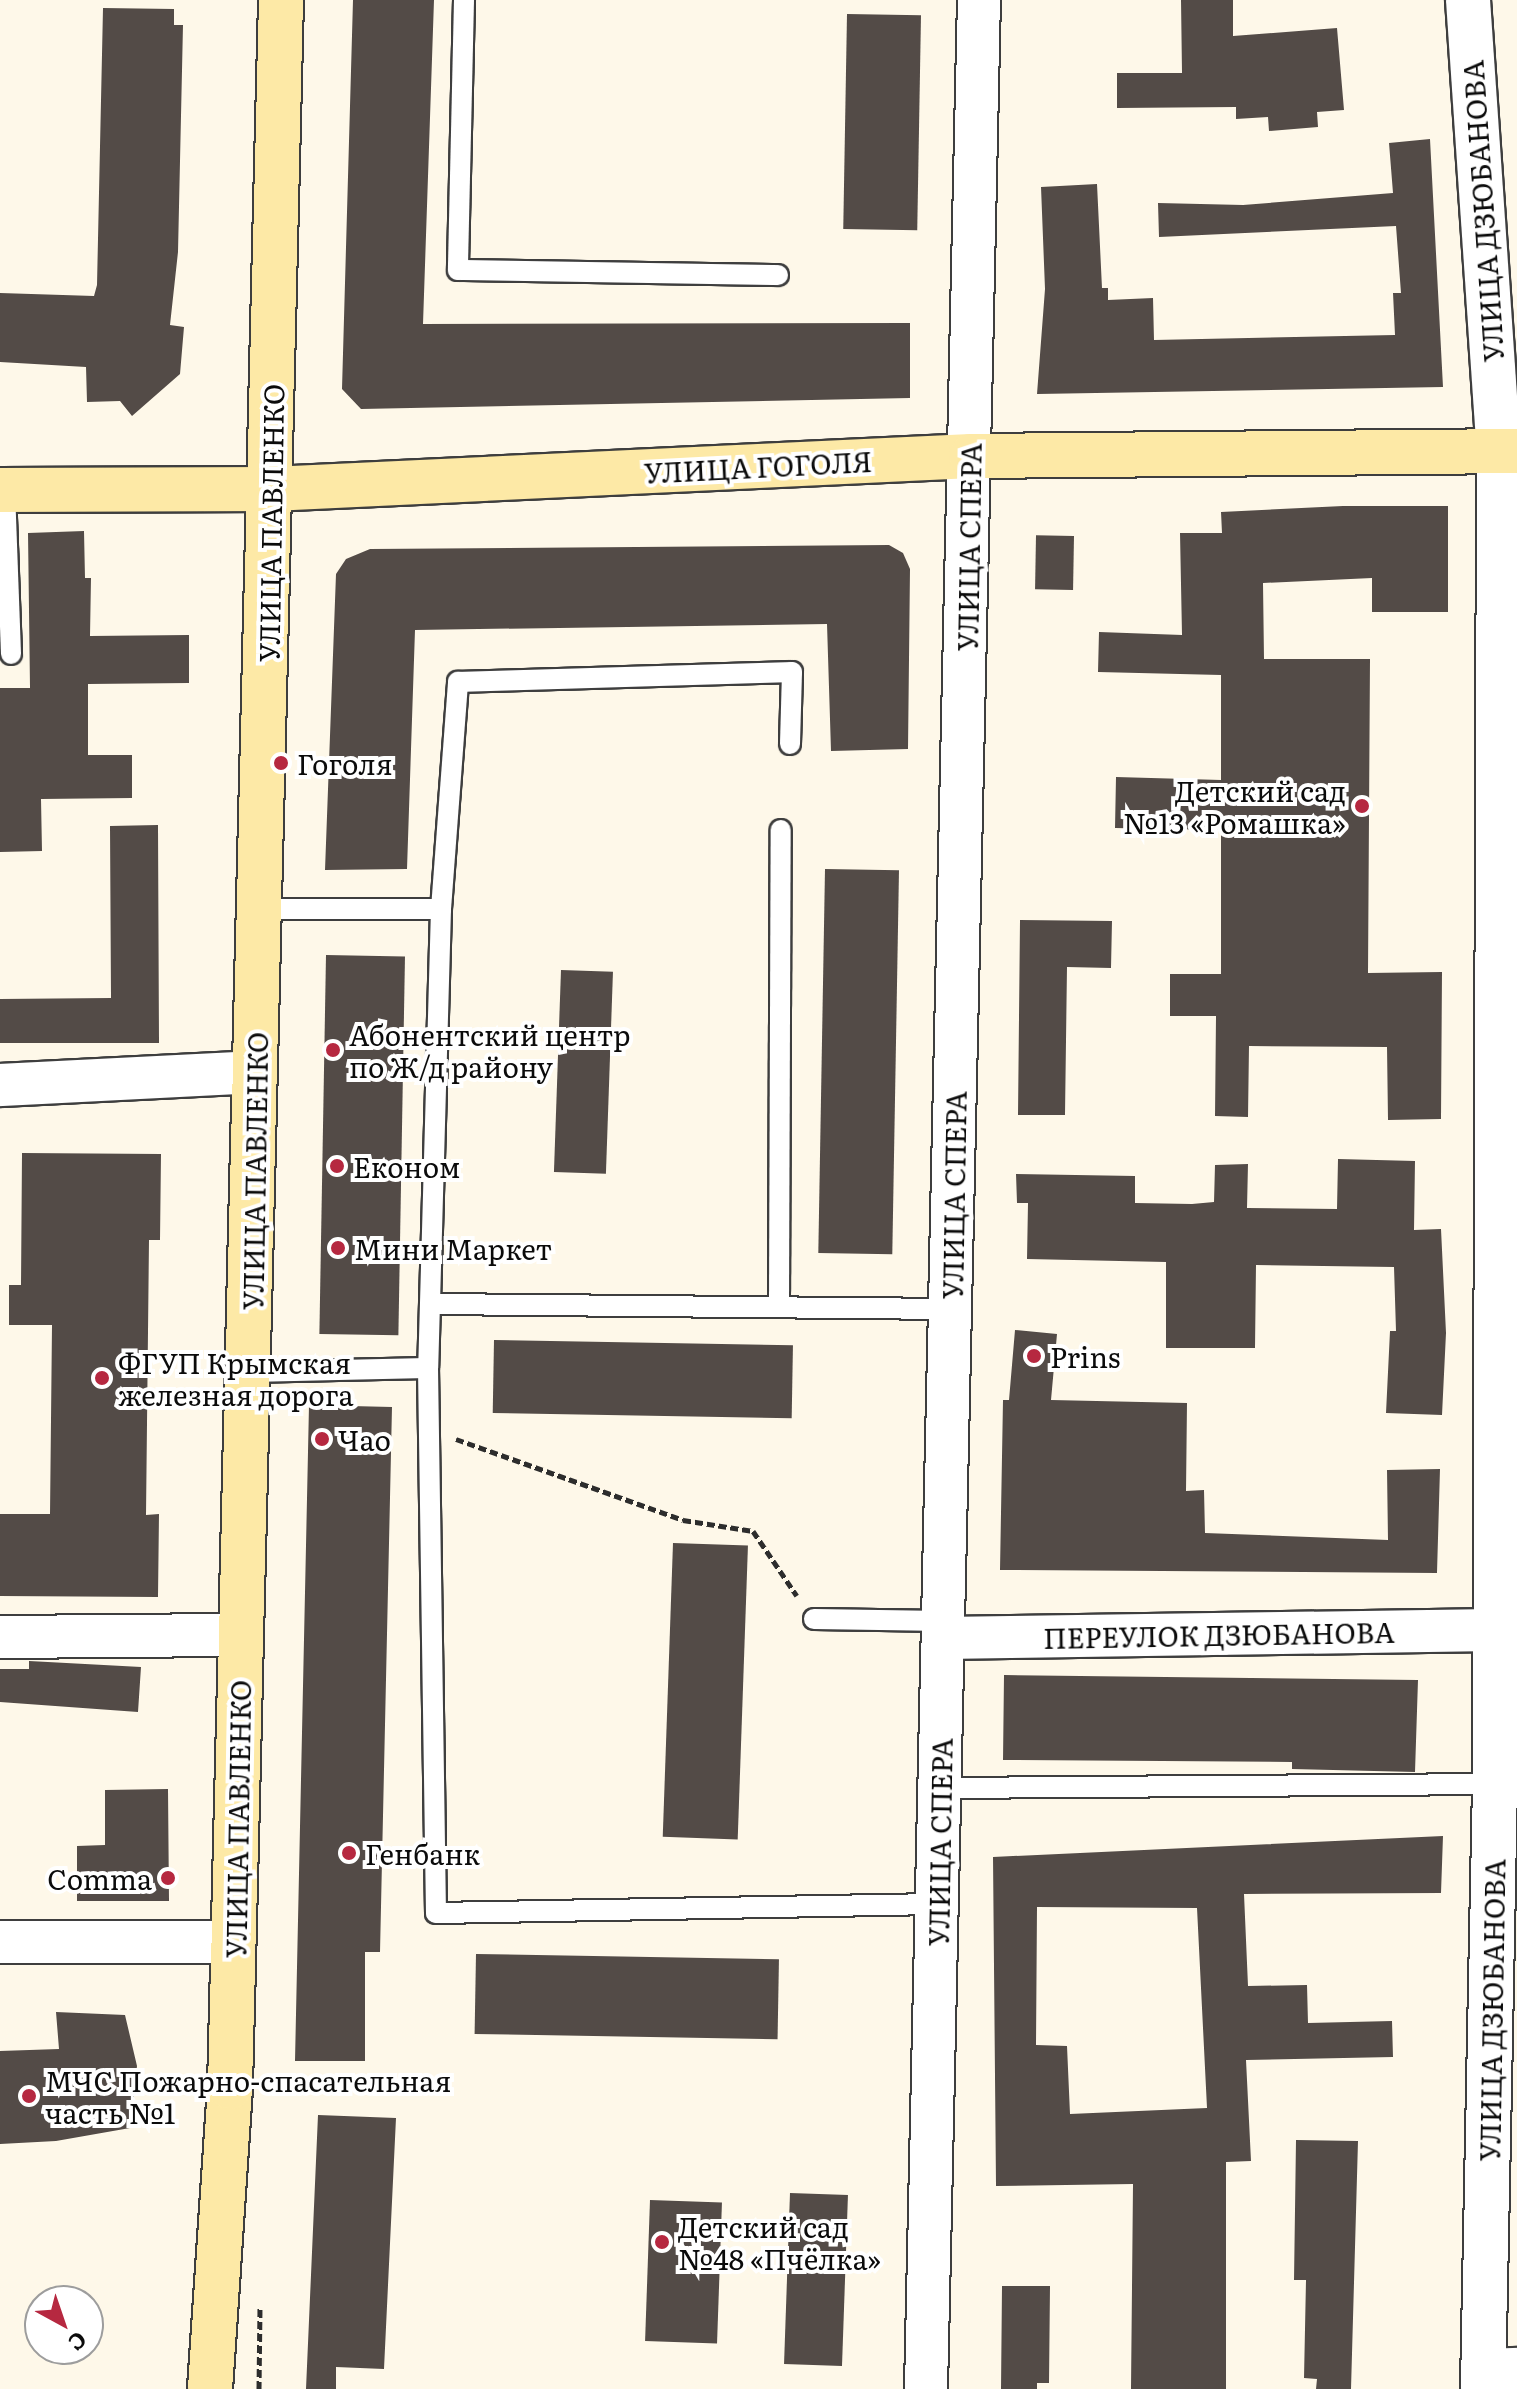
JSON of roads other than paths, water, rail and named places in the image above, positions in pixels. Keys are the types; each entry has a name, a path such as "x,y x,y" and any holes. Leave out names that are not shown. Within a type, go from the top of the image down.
{"main road":[{"name":"УЛИЦА ПАВЛЕНКО","path":"210,2389 230,2087 281,0"},
{"name":"УЛИЦА ГОГОЛЯ","path":"3,490 271,489 971,456 1508,451"}],"street":[{"name":"УЛИЦА СПЕРА","path":"926,2389 979,0"},
{"name":"УЛИЦА ДЗЮБАНОВА","path":"1468,0 1508,451 1506,1352 1494,1630 1495,2376"},
{"path":"0,1085 256,1072"},
{"name":"ПЕРЕУЛОК ДЗЮБАНОВА","path":"944,1630 1494,1630"},
{"path":"0,1637 242,1635"},
{"path":"0,1942 234,1942"}],"lane":[{"path":"464,0 458,270 778,275"},
{"path":"3,490 11,654"},
{"path":"790,744 792,672 458,682 441,909 428,1368 436,1913 937,1904"},
{"path":"779,1304 781,830"},
{"path":"260,909 441,909"},
{"path":"431,1304 779,1304 951,1309"},
{"path":"249,1372 428,1368"},
{"path":"814,1619 944,1630"},
{"path":"940,1788 1495,1784"}],"place":[{"name":"Гоголя","path":"281,763"},
{"name":"Детский сад №13 «Ромашка»","path":"1362,806"},
{"name":"Абонентский центр по Ж/д району","path":"333,1050"},
{"name":"Економ","path":"337,1166"},
{"name":"Мини Маркет","path":"338,1248"},
{"name":"Prins","path":"1034,1356"},
{"name":"ФГУП Крымская железная дорога","path":"102,1378"},
{"name":"Чао","path":"322,1439"},
{"name":"Генбанк","path":"349,1853"},
{"name":"Comma","path":"168,1878"},
{"name":"МЧС Пожарно-спасательная часть №1","path":"29,2096"},
{"name":"Детский сад №48 «Пчёлка»","path":"662,2242"}]}
